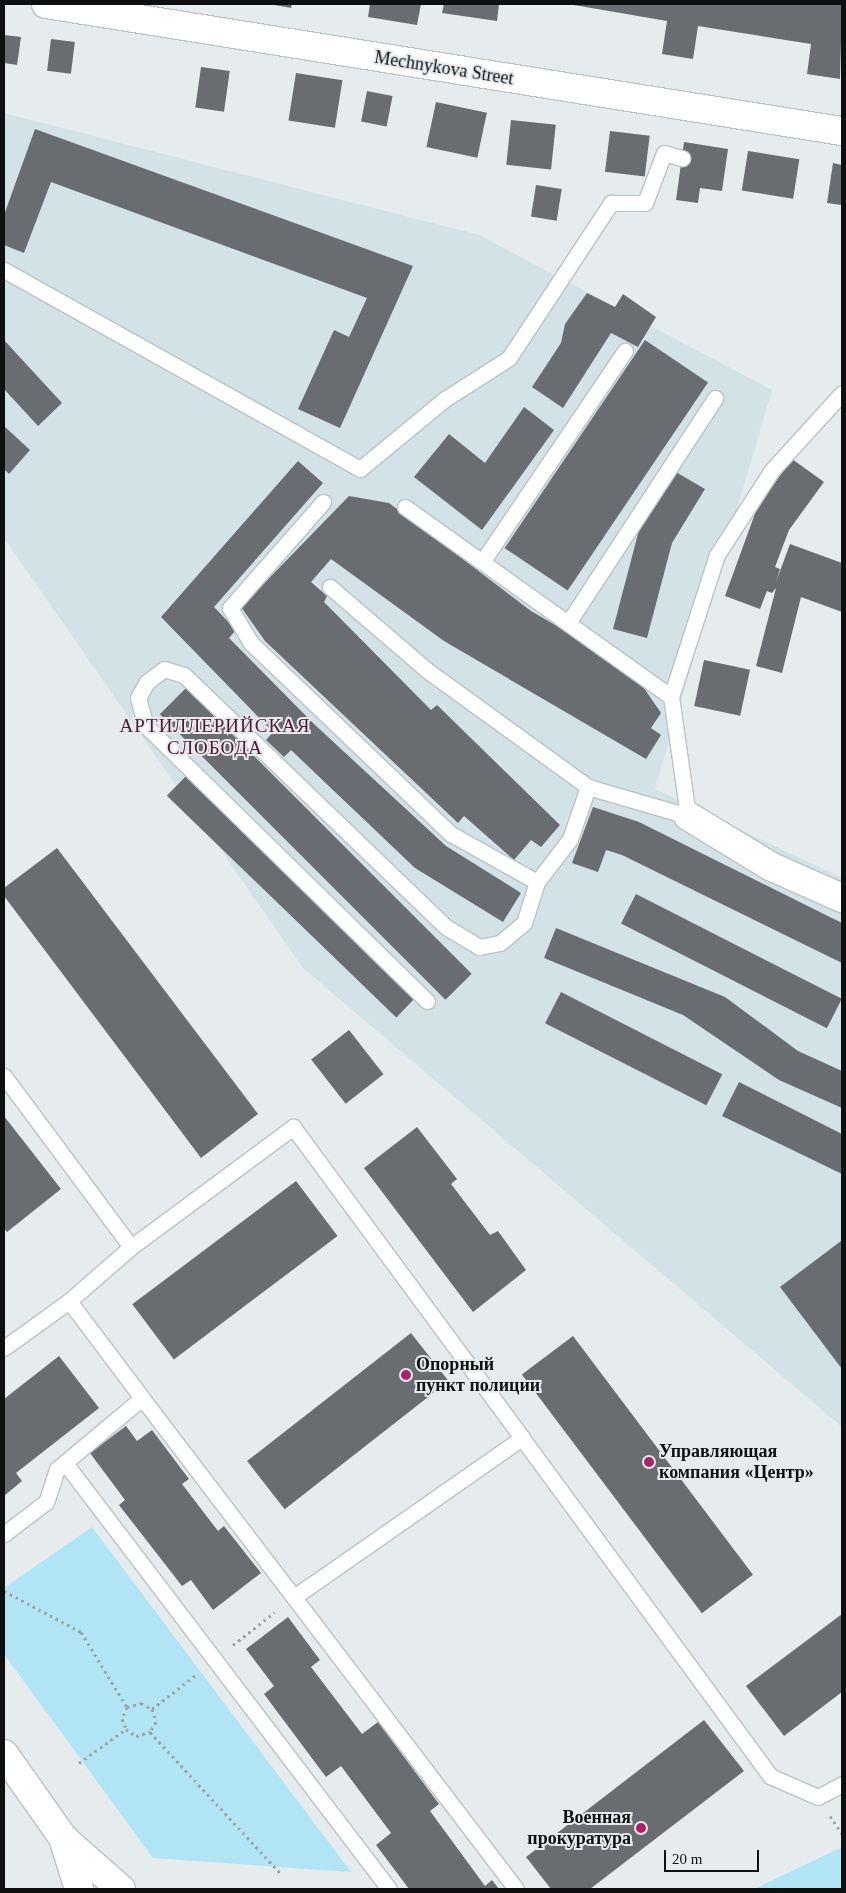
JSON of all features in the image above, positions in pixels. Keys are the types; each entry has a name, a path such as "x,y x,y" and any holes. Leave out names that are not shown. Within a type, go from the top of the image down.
{"street":[{"name":"Mechnykova Street","path":"46,4 842,131"},
{"path":"688,816 772,867 842,898"},
{"path":"4,1754 64,1839 121,1889"},
{"path":"64,1839 79,1889"}],"lane":[{"path":"4,270 360,469 445,399 509,358 611,202 645,203 664,153 682,158"},
{"path":"482,562 625,351"},
{"path":"330,587 428,671 588,787 688,816 671,697 717,555 772,470 842,393"},
{"path":"568,622 715,398"},
{"path":"323,502 230,608 251,643 451,834 537,882"},
{"path":"405,507 671,697"},
{"path":"427,1001 146,726 138,698 147,682 164,669 184,675 446,928 478,947 500,943 524,923 537,882 570,839 588,787"},
{"path":"4,1076 131,1247"},
{"path":"4,1348 68,1301 131,1247 293,1127 770,1776 818,1797 842,1784"},
{"path":"68,1301 516,1889"},
{"path":"4,1534 46,1502 58,1469 142,1398"},
{"path":"294,1597 522,1438"},
{"path":"65,1463 388,1889"}],"path":[{"path":"4,1591 81,1632 126,1708"},
{"path":"141,1703 152,1709 156,1722 150,1732 136,1736 126,1729 122,1719 126,1708 141,1703"},
{"path":"79,1763 126,1729"},
{"path":"150,1732 280,1873"}],"shaded area":[{"path":"4,113 479,235 772,390 655,789 842,878 842,1427 303,968 4,538"},
{"path":"92,1527 351,1872 153,1858 4,1654 4,1588"},
{"path":"842,1847 842,1889 754,1889"}],"building":[{"path":"269,4 292,4 291,8"},
{"path":"370,4 421,4 417,25 368,17"},
{"path":"444,4 499,4 497,21 442,13"},
{"path":"568,4 842,4 840,79 807,74 811,44 698,26 693,59 662,54 667,21"},
{"path":"4,35 21,37 17,65 4,63"},
{"path":"51,39 75,42 71,74 47,71"},
{"path":"201,67 230,71 224,112 195,108"},
{"path":"296,73 342,80 335,128 288,120"},
{"path":"367,91 393,96 387,126 361,121"},
{"path":"436,102 487,113 477,158 426,147"},
{"path":"511,120 556,125 551,169 506,165"},
{"path":"35,129 413,266 340,428 298,409 334,330 349,337 367,298 51,182 24,253 4,245 4,215"},
{"path":"610,131 650,136 645,177 605,172"},
{"path":"684,142 728,149 722,191 700,188 698,203 676,200"},
{"path":"748,151 799,159 793,199 742,191"},
{"path":"833,163 842,165 842,205 827,203"},
{"path":"536,185 562,189 557,221 531,217"},
{"path":"587,293 615,307 623,294 656,317 638,347 611,333 563,408 532,387 561,343 565,324"},
{"path":"4,340 62,403 38,426 4,389"},
{"path":"645,340 708,382 568,591 505,548"},
{"path":"524,407 554,430 482,530 414,477 449,434 485,463"},
{"path":"4,426 30,450 9,474 4,469"},
{"path":"792,459 824,482 789,530 775,567 780,569 776,582 790,544 842,563 842,612 801,597 782,673 756,666 776,588 772,593 767,591 760,609 725,596 757,508"},
{"path":"298,461 323,483 214,607 236,630 229,638 314,724 446,846 521,893 503,922 415,868 291,750 284,757 266,740 273,732 161,617"},
{"path":"674,471 705,489 672,543 647,638 613,629 639,530"},
{"path":"349,496 389,503 531,611 631,669 661,713 651,728 661,735 646,759 444,641 331,559 311,582 327,596 324,602 431,710 437,705 560,825 541,847 531,840 514,860 464,816 458,823 265,641 241,607"},
{"path":"704,660 750,670 740,716 694,706"},
{"path":"186,688 472,974 446,1000 160,714"},
{"path":"187,775 416,997 396,1017 167,796"},
{"path":"593,807 639,822 842,923 842,963 622,855 606,850 598,872 572,863"},
{"path":"57,848 258,1114 201,1158 4,896 4,888"},
{"path":"636,894 842,999 827,1028 621,923"},
{"path":"556,928 725,997 798,1051 842,1071 842,1108 779,1080 683,1015 544,958"},
{"path":"561,992 722,1074 706,1105 545,1023"},
{"path":"349,1030 383,1074 346,1104 311,1060"},
{"path":"739,1082 842,1134 842,1174 722,1116"},
{"path":"4,1116 61,1189 7,1232 4,1228"},
{"path":"417,1127 457,1179 451,1184 490,1235 498,1231 526,1270 473,1312 364,1168"},
{"path":"296,1181 338,1236 174,1359 132,1304"},
{"path":"841,1241 842,1243 842,1369 780,1287"},
{"path":"411,1333 449,1381 285,1509 247,1461"},
{"path":"573,1336 753,1575 702,1613 522,1375"},
{"path":"59,1356 99,1408 16,1473 22,1481 4,1496 4,1399"},
{"path":"126,1426 137,1441 152,1430 189,1479 182,1484 218,1531 224,1526 261,1573 213,1610 191,1580 182,1586 119,1505 125,1500 90,1453"},
{"path":"842,1614 842,1692 784,1736 746,1686"},
{"path":"288,1617 320,1660 311,1667 362,1734 378,1722 439,1804 430,1811 485,1886 492,1880 499,1889 409,1889 376,1845 391,1833 341,1766 326,1777 264,1694 274,1686 246,1649"},
{"path":"704,1720 744,1771 590,1889 551,1889 526,1857"}],"place":[{"name":"Опорный пункт полиции","path":"406,1375"},
{"name":"Управляющая компания «Центр»","path":"649,1462"},
{"name":"Военная прокуратура","path":"641,1828"}],"district":[{"name":"АРТИЛЛЕРИЙСКАЯ СЛОБОДА","path":"215,737"}]}
